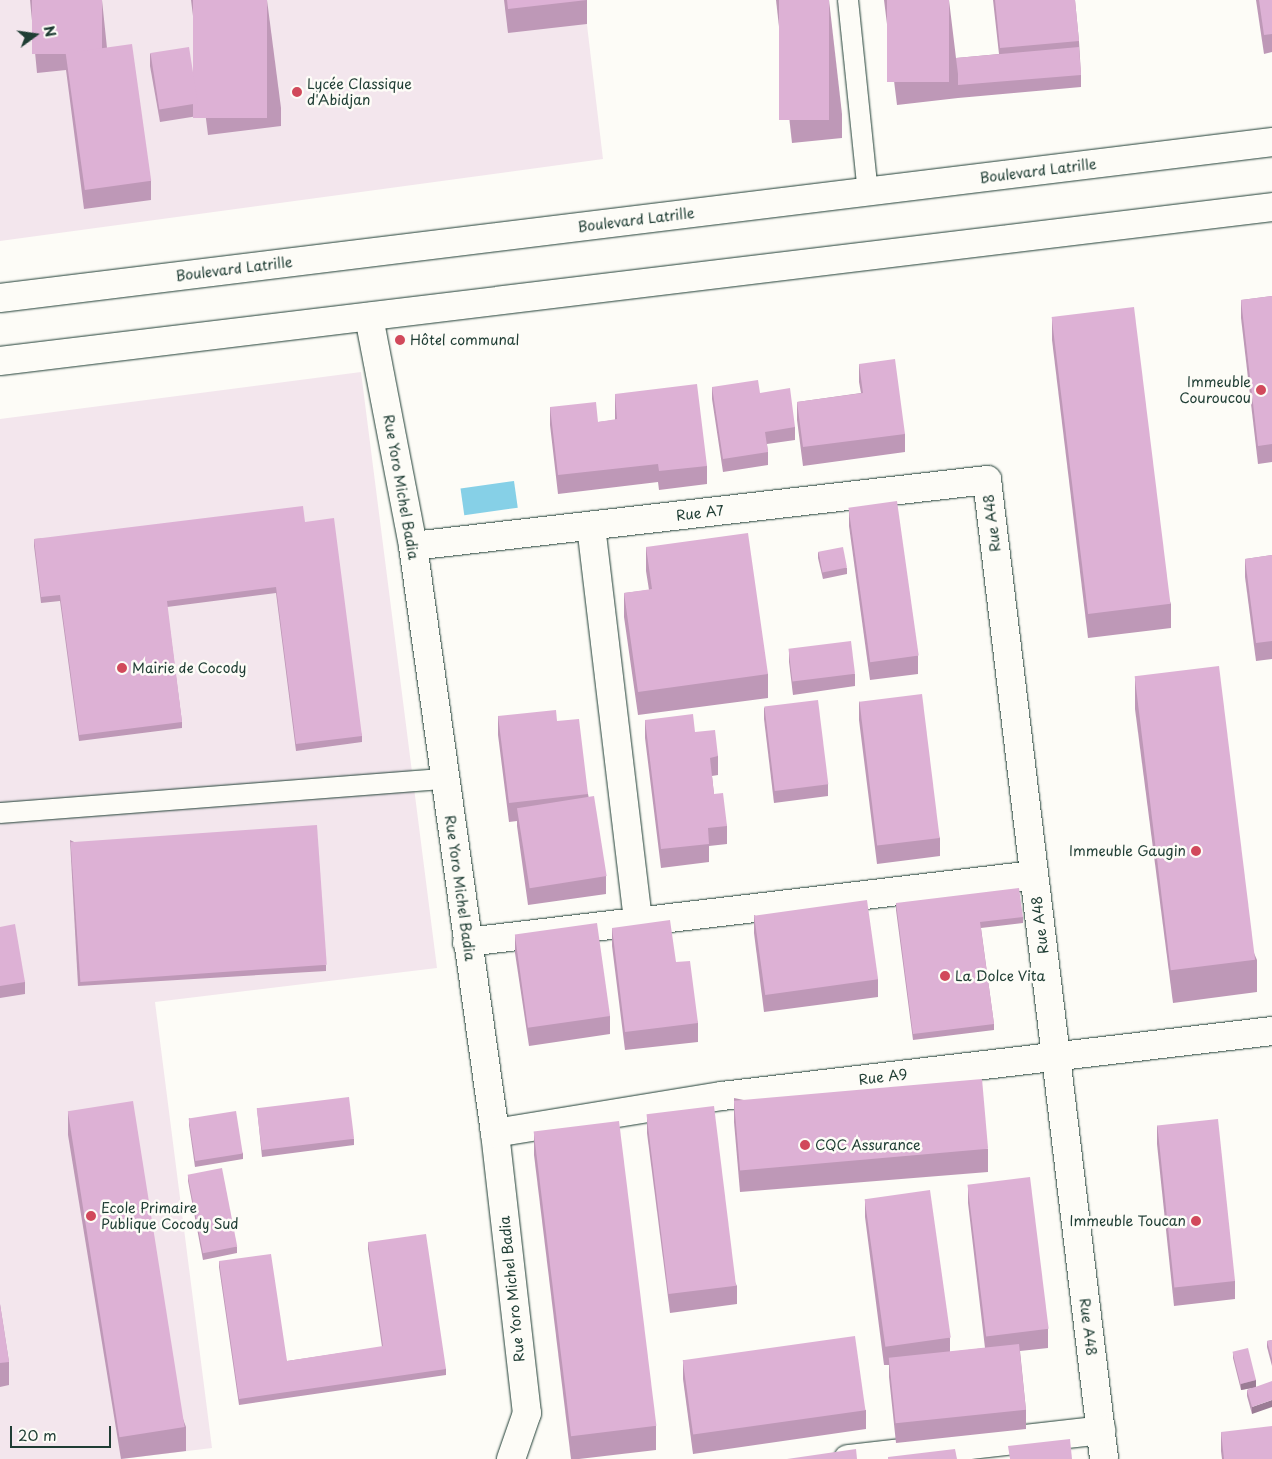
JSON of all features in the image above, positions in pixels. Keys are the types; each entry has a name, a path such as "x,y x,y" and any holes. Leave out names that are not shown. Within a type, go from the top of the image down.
{"street":[{"name":"Boulevard Latrille","path":"0,298 1272,142"},
{"path":"0,361 1272,207"},
{"name":"Rue Yoro Michel Badia","path":"370,317 414,546 467,942 495,1133 527,1413 511,1459"},
{"name":"Rue A7","path":"414,546 987,480"},
{"name":"Rue A48","path":"987,480 1104,1459"},
{"path":"590,526 638,922"},
{"path":"467,942 1034,875"},
{"name":"Rue A9","path":"495,1133 722,1096 1272,1031"},
{"path":"863,1458 1101,1430"}],"lane":[{"path":"848,0 868,192"},
{"path":"0,814 445,779"}],"shaded area":[{"name":"Lycée Classique d'Abidjan","path":"0,0 584,0 603,159 0,241"},
{"name":"Mairie de Cocody","path":"361,372 437,968 155,1002 212,1448 122,1459 0,1459 0,419"}],"water":[{"path":"514,481 518,508 464,515 461,489"}],"building":[{"path":"32,0 102,0 102,54 32,54"},
{"path":"193,0 267,0 267,118 193,118"},
{"path":"507,0 587,0 508,9"},
{"path":"779,0 829,0 829,120 779,120"},
{"path":"887,0 949,0 949,82 887,82"},
{"path":"995,0 1075,0 1079,41 1000,48"},
{"path":"1259,0 1272,0 1272,34 1264,35"},
{"path":"132,44 151,181 85,190 66,53"},
{"path":"189,47 198,103 159,109 150,53"},
{"path":"1079,47 1081,75 958,85 956,58"},
{"name":"Immeuble Couroucou","path":"1272,296 1272,444 1258,446 1241,300"},
{"path":"1134,307 1170,604 1088,614 1052,317"},
{"path":"895,359 905,434 803,447 797,402 863,393 859,364"},
{"path":"758,380 760,393 790,388 795,427 765,432 768,452 723,459 712,387"},
{"path":"697,384 707,466 659,471 658,464 558,475 550,407 596,402 598,422 617,419 615,394"},
{"path":"897,501 919,655 870,662 848,508"},
{"name":"Mairie de Cocody","path":"303,506 305,522 334,518 362,736 296,744 276,587 167,601 182,722 79,735 60,595 41,597 34,539"},
{"path":"748,533 768,674 638,692 624,593 652,589 646,547"},
{"path":"843,547 847,568 822,572 818,552"},
{"path":"1272,555 1272,641 1256,643 1245,559"},
{"path":"851,641 855,674 792,681 788,649"},
{"name":"Immeuble Gaugin","path":"1219,666 1255,960 1171,970 1135,676"},
{"path":"922,694 940,838 877,846 859,702"},
{"path":"818,700 828,784 775,791 764,707"},
{"path":"556,710 557,721 579,719 588,794 509,803 498,716"},
{"path":"693,714 695,732 715,730 718,756 710,758 714,794 723,793 727,826 708,828 709,844 661,849 645,720"},
{"path":"594,796 607,876 530,888 517,808"},
{"path":"317,825 327,965 80,982 71,842"},
{"name":"La Dolce Vita","path":"1019,888 1023,917 980,922 994,1024 913,1034 896,903"},
{"path":"867,900 878,979 765,995 754,916"},
{"path":"670,920 676,962 690,961 698,1023 625,1032 612,928"},
{"path":"597,923 610,1016 528,1028 515,935"},
{"path":"15,924 25,982 0,986 0,927"},
{"path":"982,1079 988,1149 740,1170 734,1101"},
{"path":"349,1097 354,1139 262,1150 257,1108"},
{"path":"133,1101 185,1427 119,1437 68,1111"},
{"path":"714,1106 736,1286 669,1294 647,1114"},
{"path":"236,1111 243,1153 195,1161 189,1119"},
{"name":"Immeuble Toucan","path":"1218,1119 1235,1281 1174,1287 1157,1125"},
{"path":"619,1121 656,1426 571,1436 534,1131"},
{"path":"222,1168 237,1247 203,1253 188,1175"},
{"path":"1030,1177 1049,1329 986,1337 967,1185"},
{"path":"930,1190 951,1338 885,1347 865,1199"},
{"path":"426,1234 446,1369 239,1399 219,1261 271,1254 287,1361 383,1346 368,1242"},
{"path":"0,1304 9,1362 0,1363"},
{"path":"855,1336 865,1410 693,1434 683,1360"},
{"path":"1272,1340 1272,1359 1267,1341"},
{"path":"1019,1344 1026,1410 896,1423 889,1358"},
{"path":"1248,1348 1256,1380 1240,1384 1232,1352"},
{"path":"1272,1381 1272,1400 1252,1407 1247,1390"},
{"path":"1272,1426 1272,1459 1224,1459 1221,1432"},
{"path":"1070,1439 1072,1459 1010,1459 1008,1446"},
{"path":"856,1449 857,1459 787,1459"},
{"path":"955,1449 957,1459 888,1459 888,1457"}],"place":[{"name":"Lycée Classique d'Abidjan","path":"297,92"},
{"name":"Hôtel communal","path":"400,340"},
{"name":"Immeuble Couroucou","path":"1261,390"},
{"name":"Mairie de Cocody","path":"122,668"},
{"name":"Immeuble Gaugin","path":"1196,851"},
{"name":"La Dolce Vita","path":"945,976"},
{"name":"CQC Assurance","path":"805,1145"},
{"name":"Ecole Primaire Publique Cocody Sud","path":"91,1216"},
{"name":"Immeuble Toucan","path":"1196,1221"}]}
